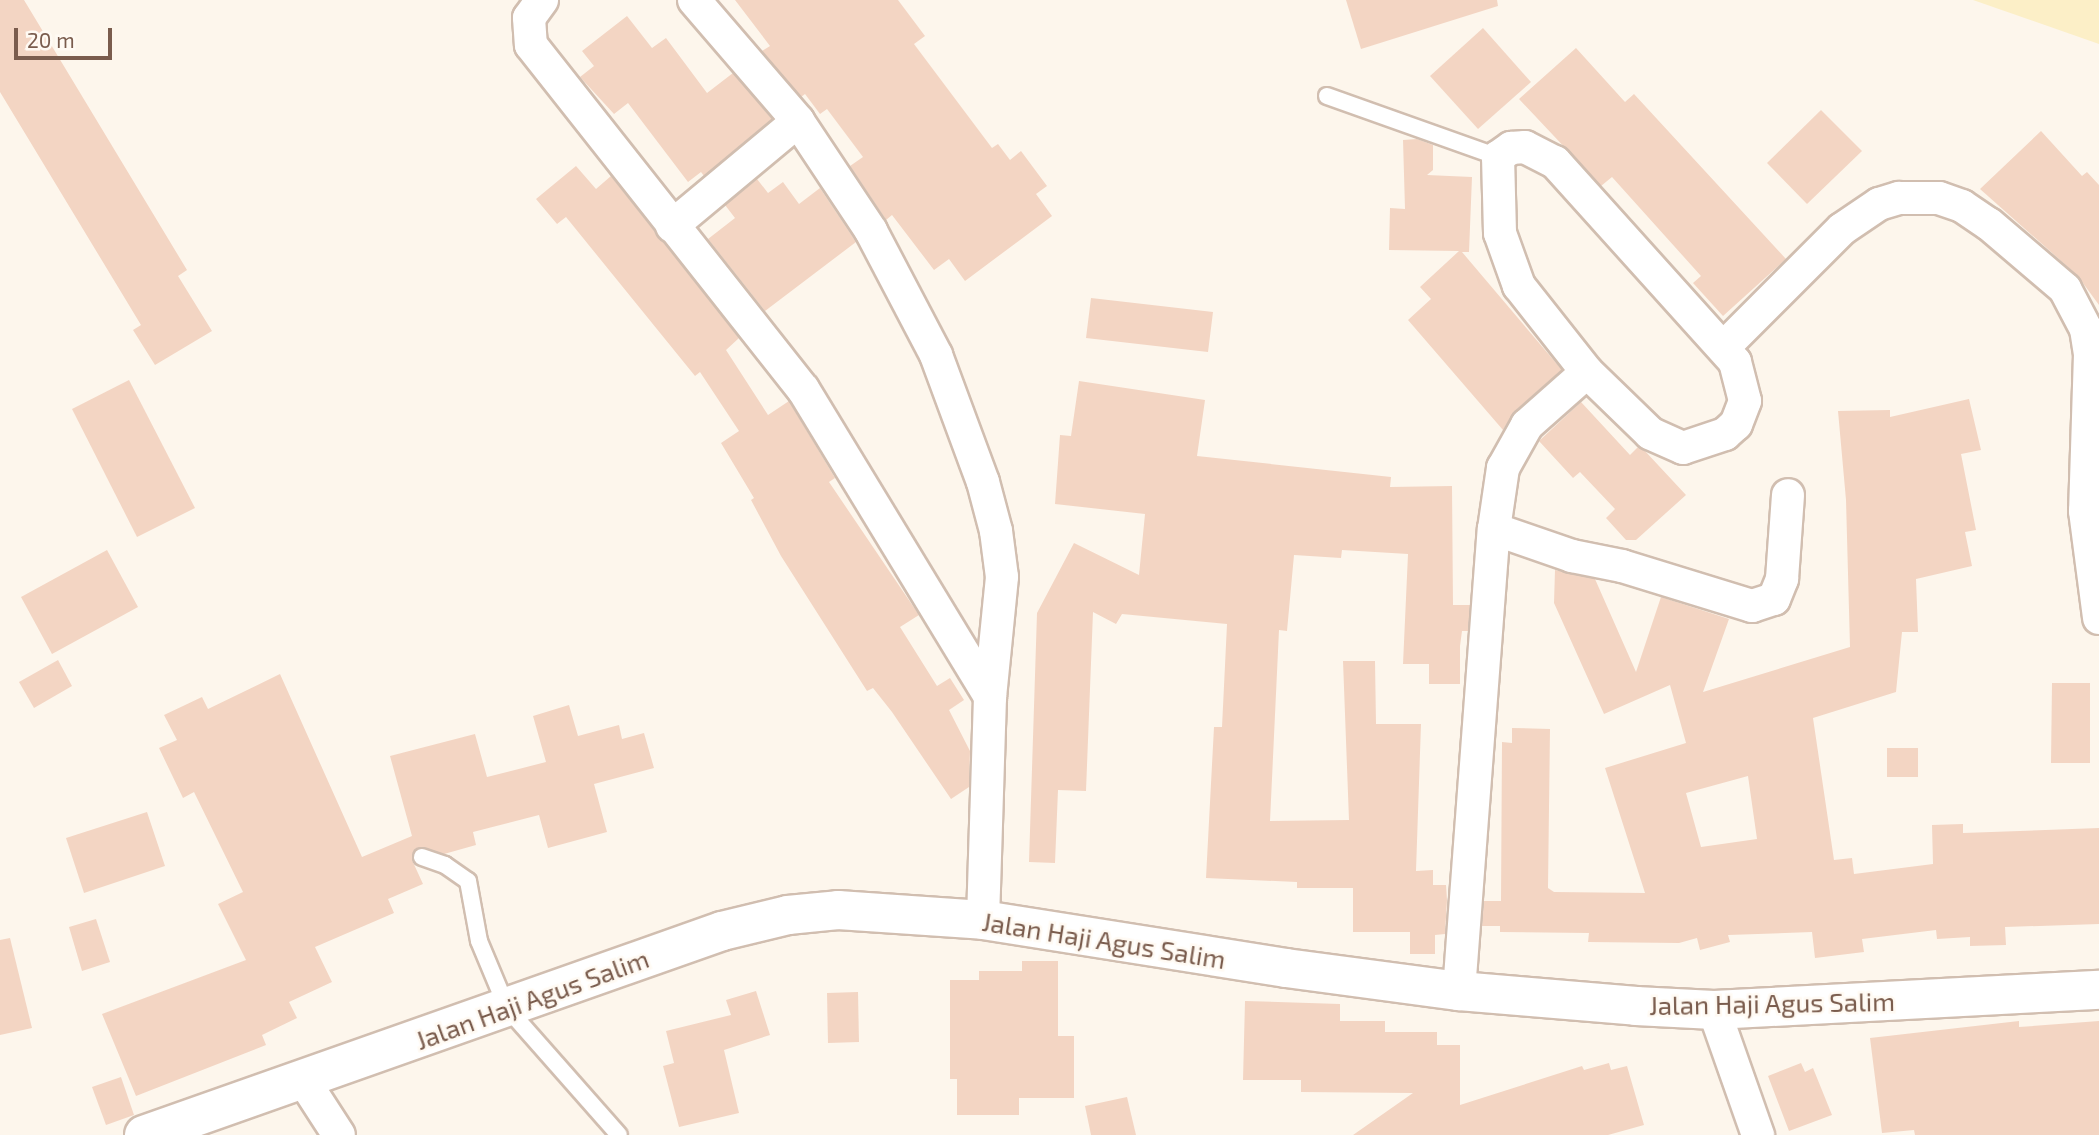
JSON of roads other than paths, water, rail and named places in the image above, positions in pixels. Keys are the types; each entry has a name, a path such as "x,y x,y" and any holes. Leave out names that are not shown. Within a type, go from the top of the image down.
{"main road":[{"name":"Jalan Haji Agus Salim","path":"144,1135 304,1081 722,931 788,915 872,911 983,920 1459,991 1714,1010 2099,990"}],"street":[{"path":"542,0 529,18 531,45 803,388 990,697"},
{"path":"694,0 797,121 903,287 962,419 996,531 1002,577 990,697 983,920"},
{"path":"672,226 797,121"},
{"path":"1525,147 1555,162 1724,347 1743,380 1743,413 1725,434 1694,447 1674,446 1650,433 1587,372 1519,286 1508,263 1497,208 1498,158 1511,148 1525,147"},
{"path":"1724,347 1842,229 1879,204 1899,198 1939,198 1989,224 2065,289 2086,330 2090,354 2085,511 2099,618"},
{"path":"1459,991 1494,528 1503,468 1512,447 1527,425 1587,372"},
{"path":"1494,528 1572,556 1622,566 1752,606 1774,599 1782,579 1788,495"},
{"path":"1714,1010 1758,1135"},
{"path":"304,1081 340,1135"}],"lane":[{"path":"1327,96 1498,158"},
{"path":"422,857 445,865 468,881 479,941 507,1007 619,1135"}]}
